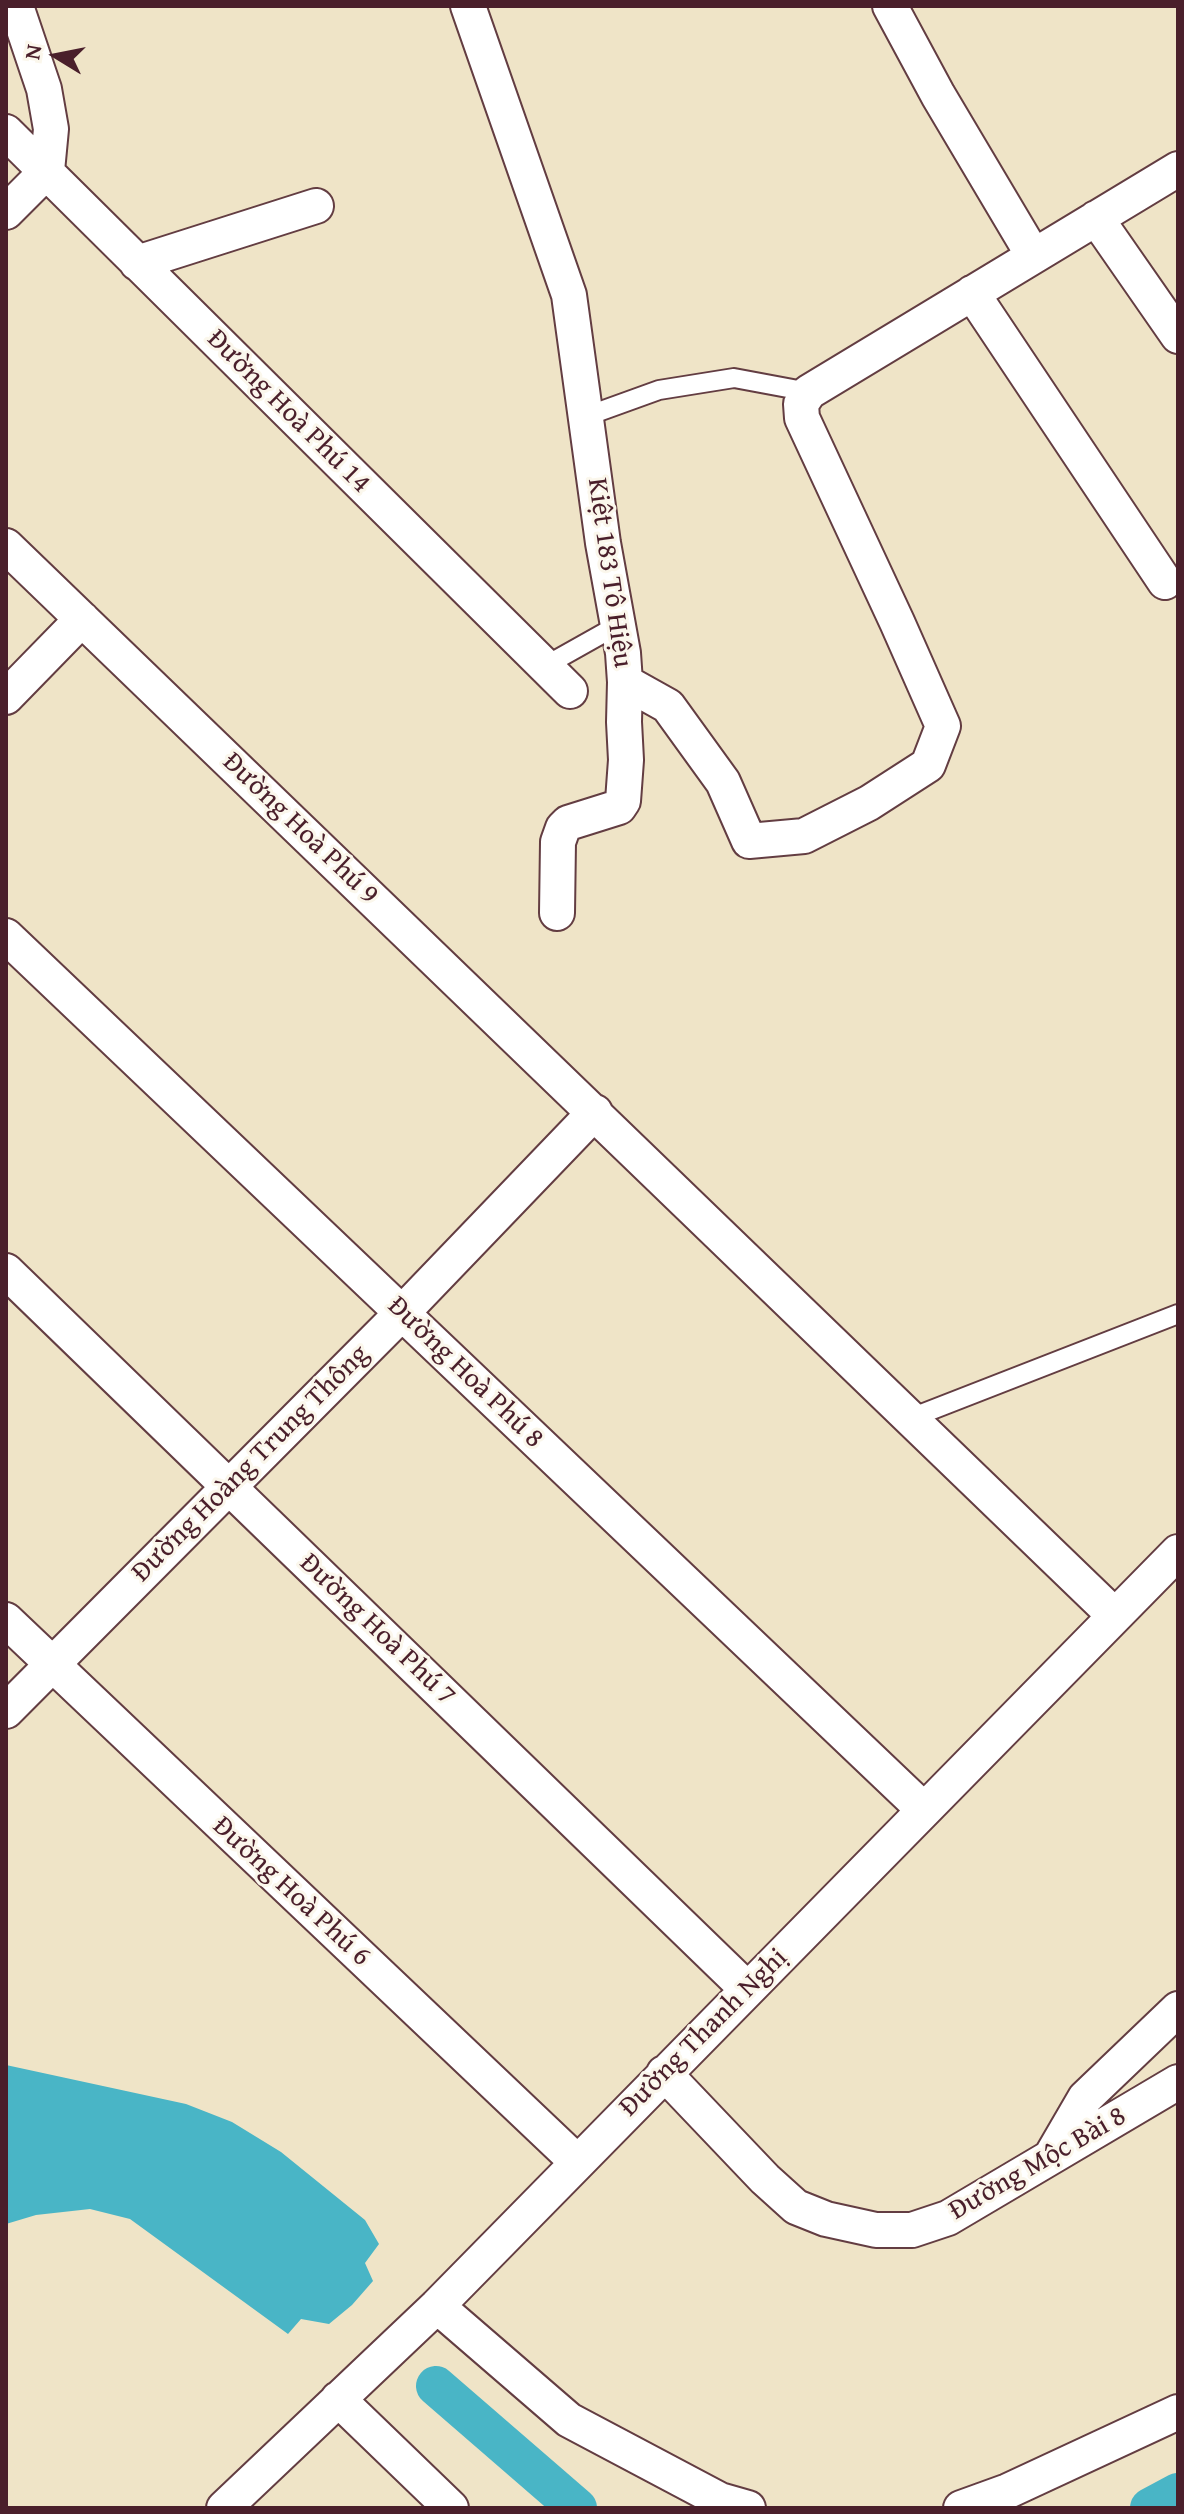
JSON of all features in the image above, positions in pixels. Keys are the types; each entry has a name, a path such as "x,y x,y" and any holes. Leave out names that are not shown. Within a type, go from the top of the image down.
{"street":[{"path":"6,212 47,171 51,129 46,102 16,6"},
{"name":"Kiệt 183 Tô Hiệu","path":"468,6 569,295 625,682 668,706 723,782 749,841 804,836 869,803 928,765 943,726 802,418 801,404 809,392"},
{"path":"890,6 938,95 1033,255"},
{"name":"Đường Hoà Phú 14","path":"6,132 570,691"},
{"path":"809,392 1178,169"},
{"path":"137,263 316,206"},
{"path":"1096,218 1178,336"},
{"path":"972,293 1165,582"},
{"name":"Đường Hoà Phú 9","path":"6,546 1115,1616"},
{"path":"6,697 82,619"},
{"path":"557,913 558,842 563,828 568,823 619,807 623,801 625,682"},
{"name":"Đường Hoà Phú 8","path":"6,936 924,1810"},
{"name":"Đường Hoàng Trung Thông","path":"6,1711 402,1313 595,1112"},
{"name":"Đường Hoà Phú 7","path":"6,1271 747,1989"},
{"name":"Đường Thanh Nghị","path":"224,2508 437,2306 1178,1552"},
{"name":"Đường Hoà Phú 6","path":"6,1620 577,2162"},
{"path":"1051,2156 1085,2098 1178,2009"},
{"name":"Đường Mộc Bài 8","path":"664,2073 765,2179 796,2207 826,2219 876,2230 912,2230 948,2218 1178,2082"},
{"path":"437,2306 569,2420 720,2500 748,2508"},
{"path":"338,2399 451,2508"},
{"path":"961,2508 1008,2491 1178,2412"}],"lane":[{"path":"587,416 659,390 734,378 809,392"},
{"path":"545,666 618,625"},
{"path":"911,1418 1178,1314"}],"water":[{"path":"6,2065 186,2104 232,2122 281,2152 365,2220 379,2244 365,2263 373,2281 352,2305 329,2324 301,2319 288,2334 130,2219 90,2209 36,2215 6,2224"}],"waterway":[{"path":"436,2386 577,2508"},
{"path":"1150,2508 1178,2493"}]}
